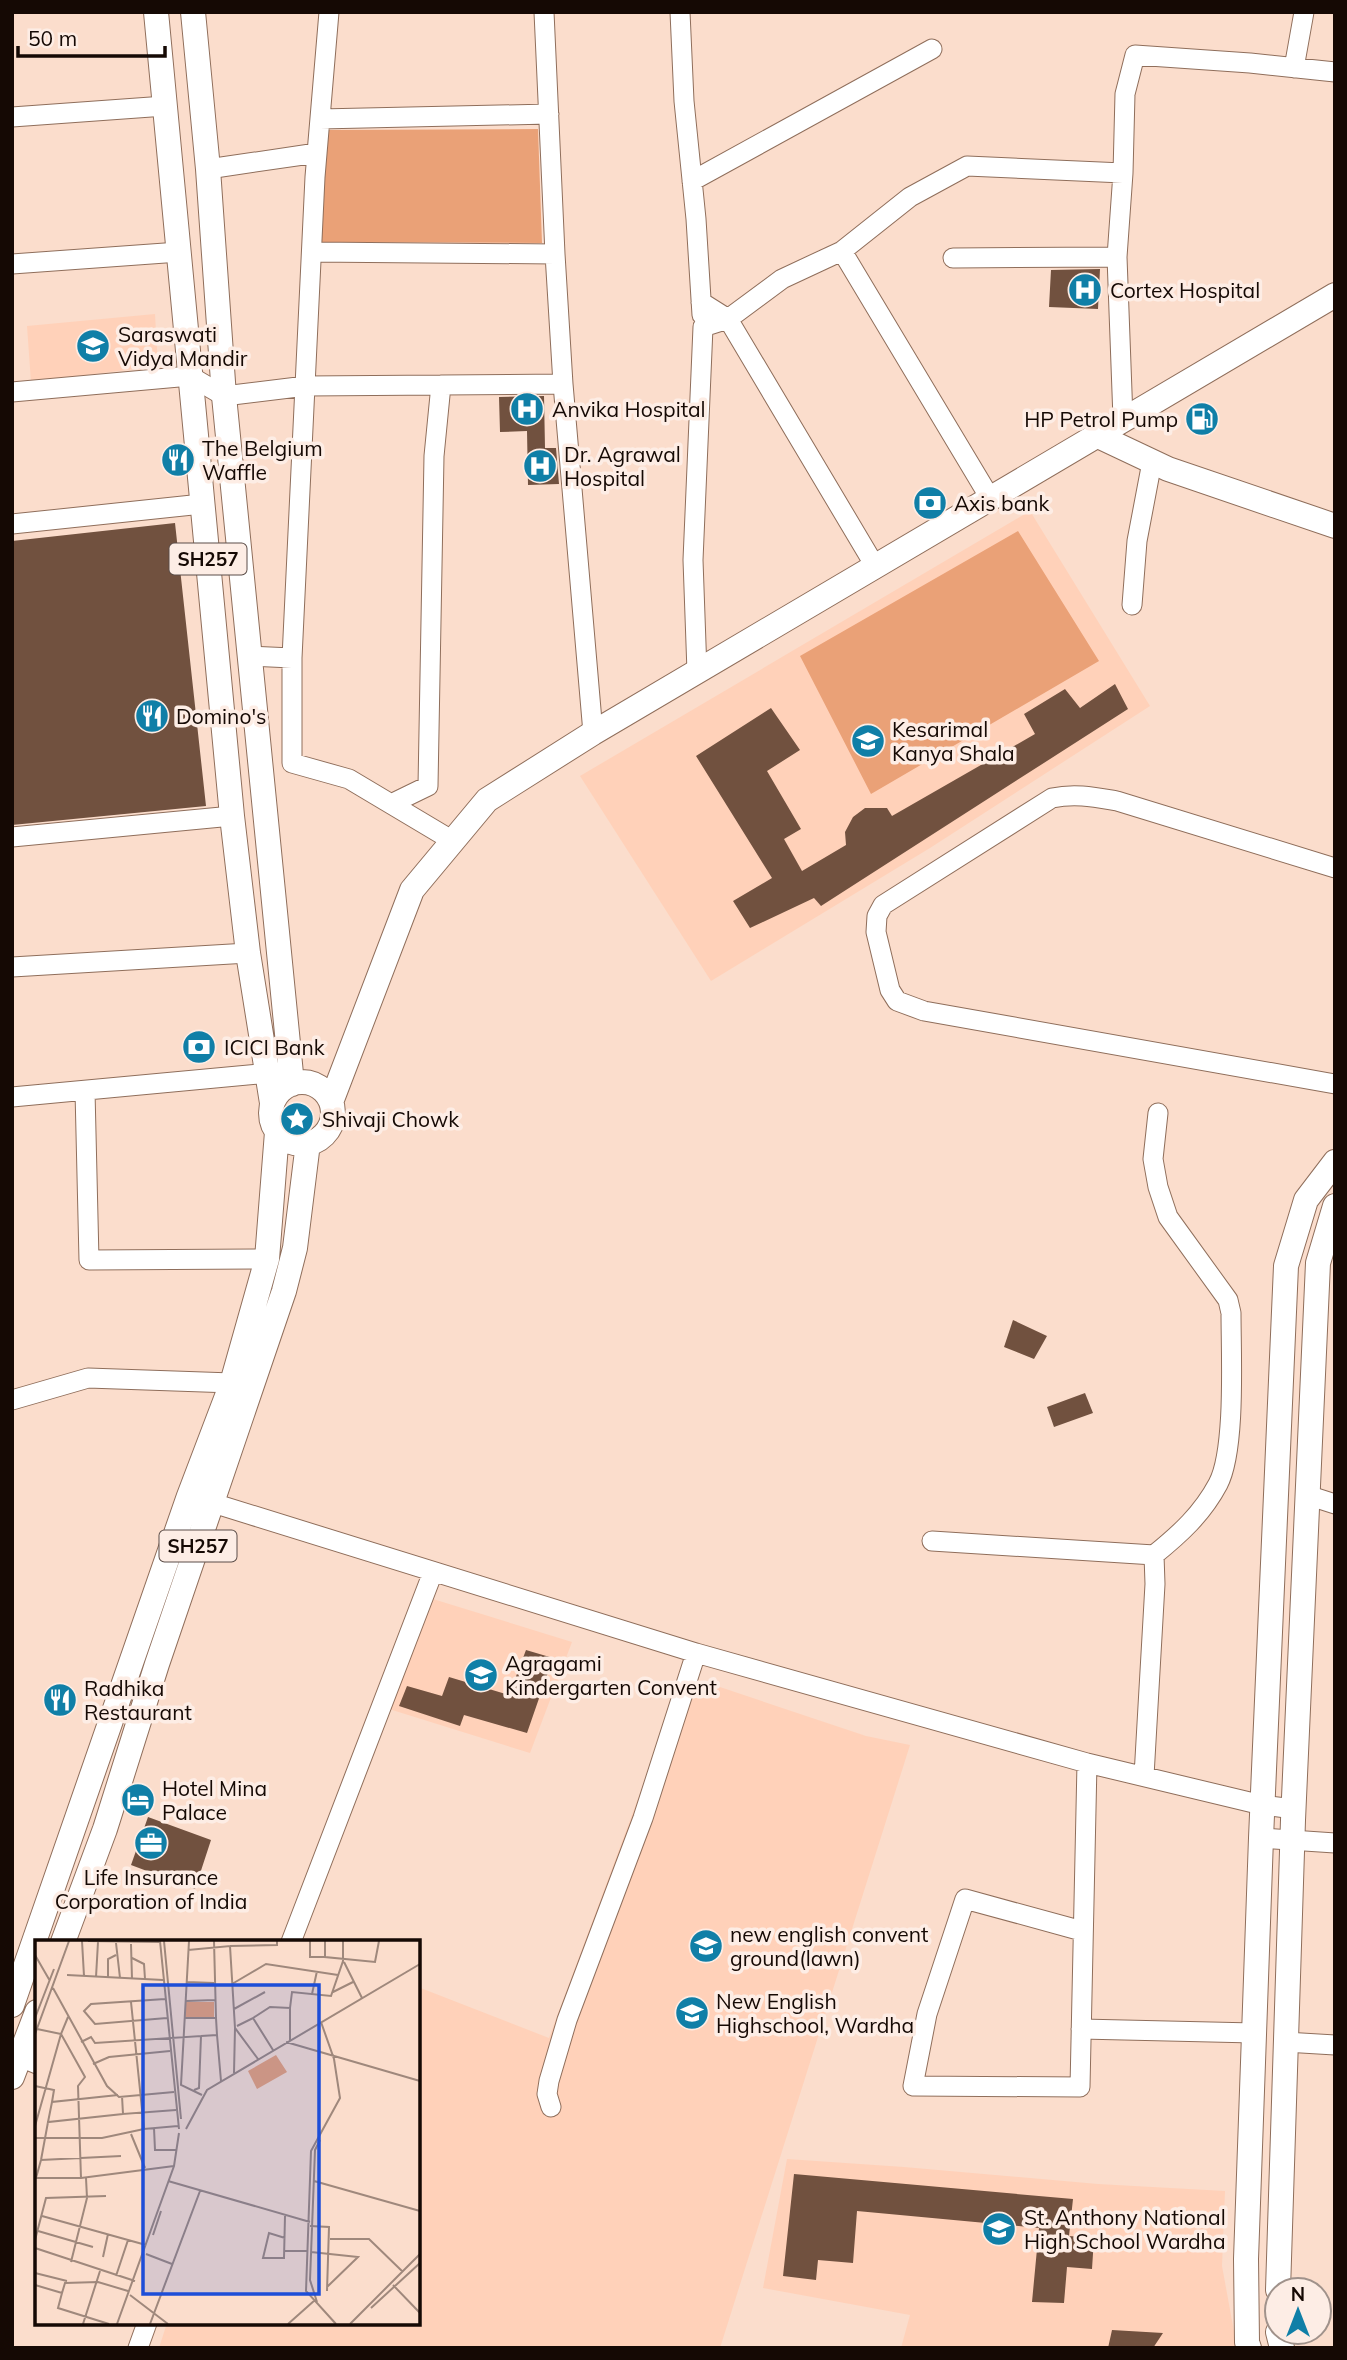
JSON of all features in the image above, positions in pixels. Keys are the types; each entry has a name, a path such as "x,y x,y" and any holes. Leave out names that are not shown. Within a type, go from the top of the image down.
{"main road":[{"name":"SH257","path":"156,12 232,816 248,953 284,1072"},
{"name":"SH257","path":"15,1993 189,1496 232,1383 267,1259 276,1132 270,1113 284,1072 193,12"},
{"path":"276,1132 293,1143 309,1143 321,1138 328,1130 332,1121 335,1093 412,890 487,800 593,733 1335,295"},
{"path":"1096,435 1152,462 1335,526"},
{"path":"284,1072 301,1082 335,1093"},
{"name":"SH257","path":"64,1940 106,1829 157,1664 289,1271 295,1248 309,1143"},
{"path":"1249,2348 1246,2259 1262,1805 1286,1266 1306,1200 1335,1162"},
{"path":"1278,2276 1292,1840 1318,1263 1335,1206"},
{"path":"23,2066 35,2020"}],"street":[{"path":"292,763 292,658 312,252 329,12"},
{"path":"544,12 563,384 593,733"},
{"path":"680,12 684,101 703,327 693,560 697,672"},
{"path":"1294,68 1304,12"},
{"path":"692,181 932,49"},
{"path":"1123,419 1117,257 1125,94 1135,55 1335,72"},
{"path":"12,117 165,106"},
{"path":"320,119 549,114"},
{"path":"208,169 317,153"},
{"path":"703,327 728,319 782,279 842,251 910,197 967,166 1123,173"},
{"path":"842,251 990,498"},
{"path":"12,264 179,252"},
{"path":"312,252 555,254"},
{"path":"953,258 1117,257"},
{"path":"701,302 728,319 875,566"},
{"path":"12,392 190,376 224,396 306,386 563,384"},
{"path":"391,804 428,786 434,456 441,385"},
{"path":"1132,605 1137,541 1152,462"},
{"path":"12,524 202,504"},
{"path":"250,656 292,658"},
{"path":"260,768 292,763 349,779 453,841"},
{"path":"1335,868 1117,801 1088,795 1068,795 1052,798 883,905 877,916 876,932 890,990 897,1001 924,1011 1335,1084"},
{"path":"12,837 232,816"},
{"path":"12,967 248,953"},
{"path":"12,1097 284,1072"},
{"path":"85,1091 89,1260 267,1259"},
{"path":"932,1541 1154,1555 1190,1525 1219,1483 1224,1468 1230,1410 1231,1327 1228,1300 1168,1217 1157,1187 1153,1159 1157,1113"},
{"path":"12,1400 88,1378 232,1383"},
{"path":"1307,1495 1335,1504"},
{"path":"189,1496 696,1653 1087,1763 1262,1805 1294,1809"},
{"path":"1144,1776 1155,1584 1154,1555"},
{"path":"292,1940 433,1572"},
{"path":"551,2107 547,2094 549,2081 567,2020 643,1818 696,1653"},
{"path":"1082,1931 965,1899 927,2014 914,2085 1080,2087 1087,1763"},
{"path":"1261,1838 1335,1843"},
{"path":"1081,2029 1254,2033"},
{"path":"1285,2042 1335,2045"},
{"path":"138,2348 146,2325"}],"shaded area":[{"path":"538,129 542,243 312,242 328,130"},
{"name":"Saraswati Vidya Mandir","path":"155,314 158,366 31,382 27,326"},
{"name":"Kesarimal Kanya Shala","path":"1030,511 1150,706 930,848 711,981 580,776"},
{"path":"1018,531 1099,661 871,794 800,656"},
{"name":"Agragami Kindergarten Convent","path":"433,1599 572,1642 530,1753 389,1709"},
{"name":"New English Highschool, Wardha","path":"684,1675 866,1736 910,1745 720,2348 159,2348 166,2325 420,2325 420,1988 549,2038"},
{"name":"St. Anthony National High School Wardha","path":"787,2159 1098,2184 1225,2191 1222,2266 1237,2348 901,2348 910,2315 763,2288"}],"building":[{"path":"1100,269 1098,309 1049,307 1051,270"},
{"path":"544,396 545,448 556,448 559,484 528,485 527,431 500,432 499,397"},
{"path":"175,523 206,806 12,825 12,541"},
{"path":"1115,684 1128,709 821,906 814,898 750,928 733,901 772,878 696,756 771,708 800,750 767,771 801,829 784,839 802,871 846,845 845,832 853,817 865,808 887,808 892,816 1035,734 1024,714 1065,689 1080,708"},
{"path":"1013,1320 1047,1336 1034,1359 1004,1347"},
{"path":"1085,1393 1093,1413 1054,1427 1047,1407"},
{"path":"526,1650 553,1658 527,1733 464,1715 460,1726 399,1706 407,1686 442,1696 449,1677 509,1695"},
{"path":"148,1817 211,1840 195,1889 131,1865"},
{"path":"794,2174 1073,2199 1069,2236 1094,2238 1092,2269 1067,2267 1064,2303 1032,2302 1039,2228 857,2211 853,2263 818,2260 816,2280 783,2276"},
{"path":"1112,2330 1163,2333 1153,2348 1108,2348"}],"place":[{"name":"Cortex Hospital","path":"1085,290"},
{"name":"Saraswati Vidya Mandir","path":"93,346"},
{"name":"Anvika Hospital","path":"527,409"},
{"name":"HP Petrol Pump","path":"1202,419"},
{"name":"The Belgium Waffle","path":"178,460"},
{"name":"Dr. Agrawal Hospital","path":"540,466"},
{"name":"Axis bank","path":"930,503"},
{"name":"Domino's","path":"152,716"},
{"name":"Kesarimal Kanya Shala","path":"868,741"},
{"name":"ICICI Bank","path":"199,1047"},
{"name":"Shivaji Chowk","path":"297,1119"},
{"name":"Agragami Kindergarten Convent","path":"481,1675"},
{"name":"Radhika Restaurant","path":"60,1700"},
{"name":"Hotel Mina Palace","path":"138,1800"},
{"name":"Life Insurance Corporation of India","path":"151,1843"},
{"name":"new english convent ground(lawn)","path":"706,1946"},
{"name":"New English Highschool, Wardha","path":"692,2013"},
{"name":"St. Anthony National High School Wardha","path":"999,2229"}]}
